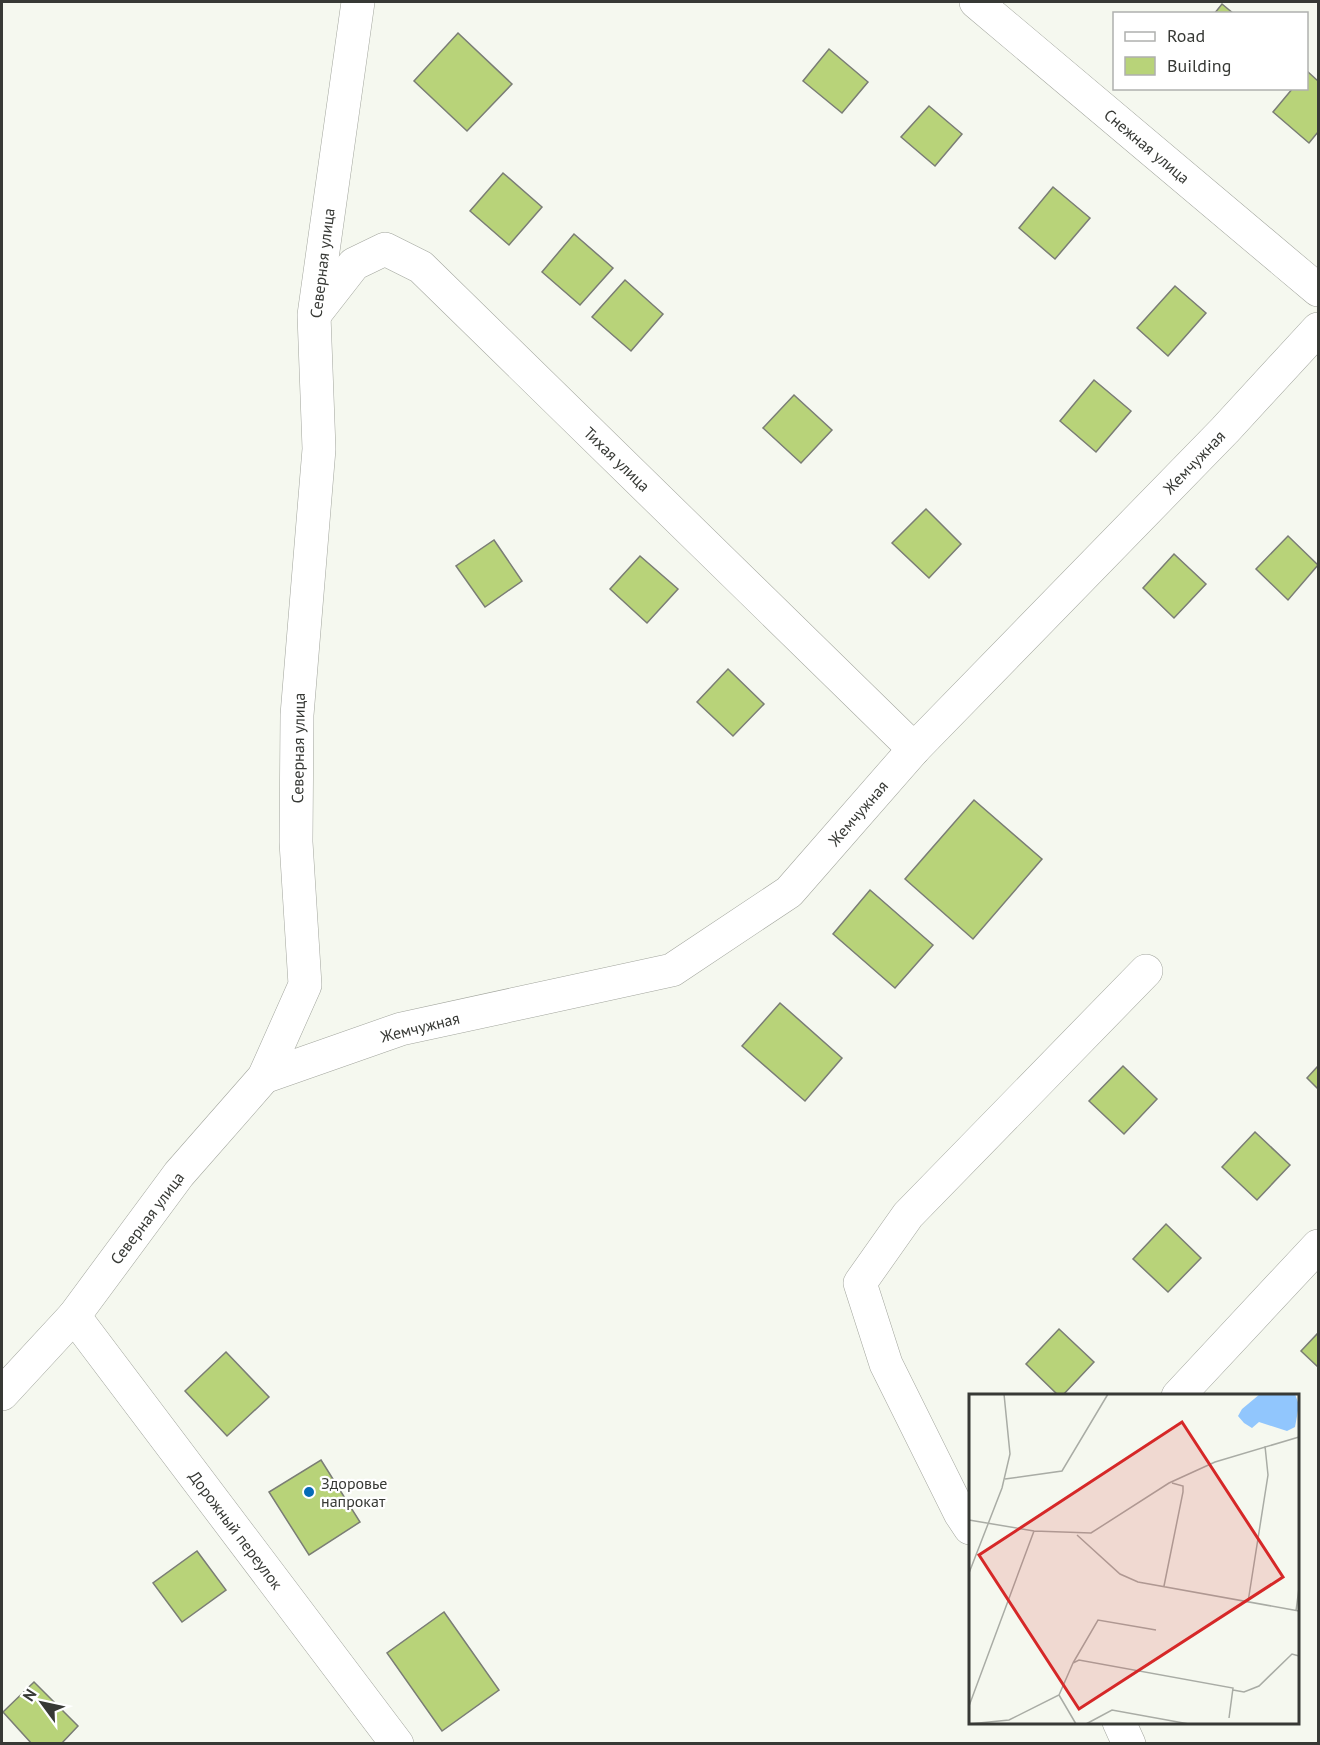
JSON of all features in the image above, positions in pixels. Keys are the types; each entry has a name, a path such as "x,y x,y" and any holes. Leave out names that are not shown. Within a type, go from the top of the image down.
{"street":[{"name":"Северная улица","path":"2,1394 74,1316 179,1174 264,1077 305,985 296,842 297,727 319,449 314,315 358,2"},
{"name":"Снежная улица","path":"976,2 1318,290"},
{"name":"Тихая улица","path":"314,315 354,264 385,249 421,267 914,749"},
{"name":"Жемчужная","path":"264,1077 401,1029 672,970 789,892 914,749 1225,430 1318,329"},
{"path":"969,1527 960,1514 886,1364 860,1283 908,1215 1146,971"},
{"path":"1179,1394 1318,1246"},
{"name":"Дорожный переулок","path":"74,1316 397,1743"},
{"path":"1120,1724 1129,1743"}],"building":[{"path":"1222,4 1232,12 1216,12"},
{"path":"458,33 512,84 467,131 414,81"},
{"path":"829,49 868,82 842,113 803,81"},
{"path":"1308,72 1318,81 1318,132 1309,143 1273,112 1291,90 1308,90"},
{"path":"929,106 962,134 935,166 901,137"},
{"path":"503,173 542,207 509,245 470,211"},
{"path":"1053,187 1090,218 1055,259 1019,228"},
{"path":"574,234 613,268 580,305 542,272"},
{"path":"625,280 663,314 631,351 592,317"},
{"path":"1175,286 1206,313 1168,356 1137,328"},
{"path":"1094,380 1131,411 1096,452 1060,421"},
{"path":"794,395 832,430 801,463 763,428"},
{"path":"926,509 961,544 929,578 892,543"},
{"path":"1288,536 1318,565 1288,600 1256,569"},
{"path":"494,540 522,581 485,607 456,566"},
{"path":"1174,554 1206,584 1174,618 1143,588"},
{"path":"640,556 678,589 647,623 610,589"},
{"path":"728,669 764,704 733,736 697,702"},
{"path":"974,800 1042,859 973,939 905,879"},
{"path":"870,890 933,945 895,988 833,934"},
{"path":"780,1003 842,1058 805,1101 742,1046"},
{"path":"1123,1066 1157,1099 1124,1134 1089,1101"},
{"path":"1318,1066 1318,1089 1307,1078"},
{"path":"1255,1132 1290,1165 1257,1200 1222,1167"},
{"path":"1166,1224 1201,1258 1168,1292 1133,1259"},
{"path":"1059,1329 1094,1362 1064,1394 1057,1394 1026,1364"},
{"path":"1318,1333 1318,1367 1301,1351"},
{"path":"226,1352 269,1397 227,1436 185,1391"},
{"path":"321,1460 360,1522 309,1555 269,1492"},
{"path":"197,1551 226,1590 182,1622 153,1583"},
{"path":"444,1612 499,1690 442,1731 387,1653"},
{"path":"34,1682 78,1726 61,1744 32,1744 3,1712"}],"place":[{"name":"Здоровье напрокат","path":"309,1492"}]}
